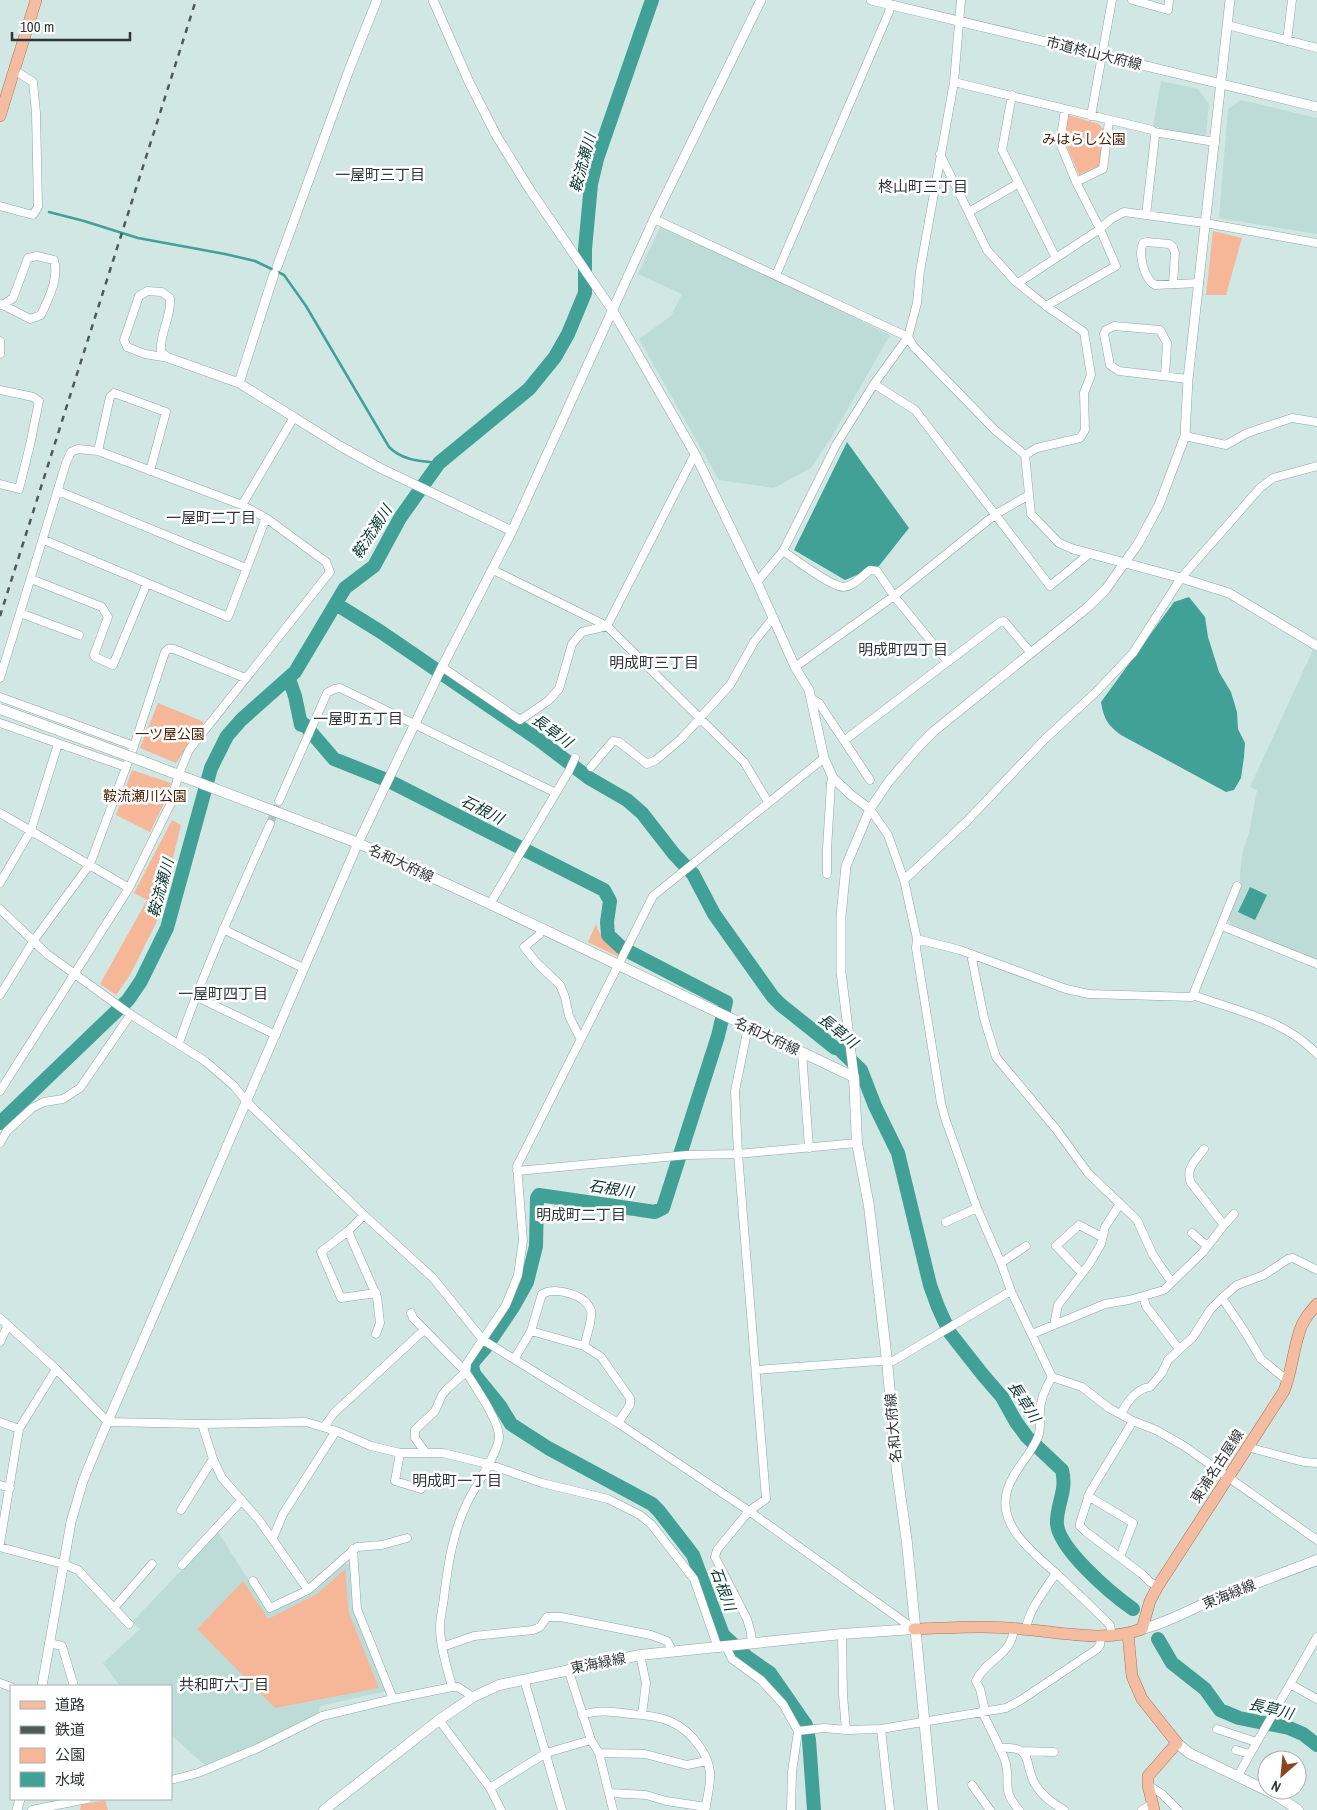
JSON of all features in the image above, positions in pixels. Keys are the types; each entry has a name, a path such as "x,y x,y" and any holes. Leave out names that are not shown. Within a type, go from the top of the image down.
{"main road":[{"path":"0,116 36,0"},
{"name":"名和大府線","path":"0,709 224,791 358,843 734,1021 853,1073 857,1143 869,1206 887,1361 897,1471 907,1543 932,1810"},
{"name":"東浦名古屋線","path":"1142,1629 1150,1601 1158,1586 1284,1391 1300,1330 1306,1317 1317,1304"},
{"name":"東海緑線","path":"1142,1629 1164,1623 1217,1598 1317,1560"},
{"path":"914,1629 979,1626 1106,1636 1128,1634 1142,1629"},
{"name":"東海緑線","path":"324,1810 439,1720 473,1697 499,1685 640,1655 842,1634 914,1629"},
{"path":"1128,1634 1132,1676 1142,1699 1177,1743 1189,1753 1276,1796 1298,1810"},
{"path":"1150,1808 1148,1776 1177,1743"}],"street":[{"path":"239,383 276,270 349,70 378,0"},
{"path":"433,0 469,82 496,135 530,190 613,311 694,454 757,582 795,667 809,690 824,758 833,778 870,809 888,835 904,880 917,939 916,948 941,1103 977,1208 1011,1291 1052,1377 1082,1387 1109,1408 1133,1421 1156,1430 1184,1446 1316,1537"},
{"path":"42,1685 71,1522 83,1481 108,1422 358,843 442,667 512,531 654,219 761,0"},
{"name":"市道柊山大府線","path":"871,0 1317,108"},
{"path":"757,582 783,551 836,444 874,384 908,337 917,303 920,270 954,82 961,0"},
{"path":"1091,116 1112,0"},
{"path":"1132,0 1168,10 1169,0"},
{"path":"853,1073 841,972 841,916 846,866 870,809 889,781 934,731 1088,607 1106,589 1138,544 1159,505 1185,436 1188,379 1230,0"},
{"path":"1287,41 1292,0"},
{"path":"776,275 889,12 890,5"},
{"path":"1227,25 1317,48"},
{"path":"0,206 33,215 38,207 36,113 33,82 14,70"},
{"path":"954,82 1154,132 1214,142"},
{"path":"1012,95 1002,150 1056,258"},
{"path":"1046,306 1116,266 1076,182 1060,143 1065,110"},
{"path":"1076,182 1103,169 1108,121"},
{"path":"1146,215 1154,132"},
{"path":"940,154 987,250 1018,283 1046,306 1084,332 1091,375 1084,393 1085,430 1080,438 1037,448 1026,455"},
{"path":"969,212 1019,184"},
{"path":"1018,283 1124,212 1205,223 1317,242"},
{"path":"654,219 908,337 914,346 995,430 1026,455 1031,514 1059,543 1089,554 1125,562 1228,593 1317,646"},
{"path":"1173,284 1175,253 1173,247 1169,244 1143,243 1140,250 1147,278 1150,282 1155,285 1173,284 1199,282"},
{"path":"37,256 54,260 57,271 50,295 41,315 30,319 2,305 13,298 28,258 37,256"},
{"path":"169,358 161,352 160,341 170,307 170,298 162,292 147,291 139,296 124,340 127,347 145,354 169,358 239,383 340,446 512,531"},
{"path":"1165,376 1167,342 1160,330 1114,326 1106,330 1104,334 1110,365 1113,369 1165,376 1188,379"},
{"path":"0,340 0,354"},
{"path":"874,384 915,410 1050,586 1089,554"},
{"path":"0,390 33,397 39,401 37,418 18,489 0,484"},
{"path":"98,450 110,397 114,393 166,412 150,471"},
{"path":"242,505 294,417"},
{"path":"1185,436 1226,446 1247,433 1292,418 1317,422"},
{"path":"0,678 71,452 98,450 242,505 266,518 326,562 330,572 189,750 170,805 129,888 0,1091"},
{"path":"442,667 520,720 548,701 559,689 572,644 582,632 607,626 694,454"},
{"path":"904,880 966,822 1045,739 1096,692 1133,653 1181,578 1260,488 1273,478 1317,466"},
{"path":"58,491 246,568"},
{"path":"795,667 894,596 996,514 1029,495"},
{"path":"44,540 228,617 266,518"},
{"path":"783,551 821,577 838,586 845,587 854,583 870,570 877,571 894,596 948,662"},
{"path":"493,570 607,626 744,762 768,802"},
{"path":"31,579 102,607 108,617 94,655 95,658 113,665 147,584"},
{"path":"20,613 79,635"},
{"path":"591,767 613,742 619,742 647,764 656,760 681,739 698,718 730,685 754,642 773,618"},
{"path":"845,740 1000,622 1004,621 1031,653"},
{"path":"1,991 34,940 90,864 134,746 165,652 168,649 174,649 245,678"},
{"path":"279,801 327,693 340,688 556,793"},
{"path":"0,696 134,746"},
{"path":"812,699 819,703 870,780"},
{"path":"0,723 126,767"},
{"path":"0,883 31,830 58,744"},
{"path":"490,904 575,758"},
{"path":"426,1453 415,1438 415,1430 435,1411 442,1395 466,1372 467,1363 487,1342 506,1305 518,1275 523,1240 517,1166 653,896 824,758"},
{"path":"827,874 827,839 831,783 833,778"},
{"path":"0,813 129,888"},
{"path":"179,1043 195,996 270,824"},
{"path":"1193,995 1237,886"},
{"path":"0,909 48,954 74,974 131,1014 205,1061 234,1086 247,1102 364,1215 433,1278 487,1342 618,1423 749,1510 914,1629"},
{"path":"1222,926 1317,964"},
{"path":"223,929 303,968"},
{"path":"542,929 539,935 524,947 536,962 560,985 569,1016 579,1036 582,1038"},
{"path":"917,939 971,954 1066,988 1089,994 1192,997 1193,995 1255,1015 1290,1033 1316,1050"},
{"path":"971,954 984,1018 996,1057 1056,1129 1088,1173 1137,1220 1153,1255 1170,1280"},
{"path":"195,996 276,1035"},
{"path":"0,1143 7,1131 32,1108 44,1102 63,1099 80,1088 131,1014"},
{"path":"748,1027 735,1091 738,1154 766,1499 749,1510 717,1550 715,1557 747,1619 751,1633 749,1644"},
{"path":"802,1052 809,1148"},
{"path":"517,1172 673,1156 738,1154 857,1143"},
{"path":"1204,1149 1189,1169 1189,1178 1224,1225"},
{"path":"1054,1325 1058,1305 1090,1263 1105,1227 1120,1204"},
{"path":"946,1222 977,1208"},
{"path":"1032,1334 1105,1304 1164,1290 1207,1246 1234,1214"},
{"path":"364,1215 348,1231 321,1252 340,1298 376,1293"},
{"path":"1082,1273 1056,1246 1079,1225 1102,1237"},
{"path":"348,1231 376,1293 380,1323 376,1334"},
{"path":"1192,1233 1207,1246"},
{"path":"1001,1263 1026,1246"},
{"path":"1121,1414 1139,1391 1144,1387 1150,1387 1162,1373 1168,1360 1193,1337 1210,1310 1237,1285 1264,1275 1288,1260 1297,1260 1317,1270"},
{"path":"515,1358 531,1331 542,1294 548,1291 574,1294 589,1305 592,1313 584,1346"},
{"path":"756,1370 894,1361 1011,1291"},
{"path":"1143,1296 1146,1306 1179,1349"},
{"path":"1222,1298 1261,1360 1288,1381"},
{"path":"412,1313 413,1318 466,1372 483,1399 497,1428 499,1438 496,1450 461,1517 450,1555 440,1627 442,1647 452,1687"},
{"path":"0,1318 56,1369 108,1422 202,1424 306,1422 336,1431 371,1446 400,1453 443,1453 488,1464 542,1483 608,1499 640,1516 651,1524 694,1579 724,1647 732,1660 761,1680 783,1704 798,1731 792,1772 791,1810"},
{"path":"0,1342 8,1325"},
{"path":"324,1427 334,1413 424,1330"},
{"path":"531,1331 584,1346 601,1357 630,1398 630,1404 618,1423"},
{"path":"0,1543 19,1429 56,1369"},
{"path":"798,1731 824,1728 846,1730 881,1729 1006,1708 1021,1700 1097,1649 1100,1645 1110,1625 1029,1550 1015,1530 1007,1515 1004,1504 1010,1482 1037,1439 1040,1431 1040,1412 1048,1384 1052,1377"},
{"path":"1133,1421 1088,1496 1080,1526 1150,1582 1158,1586"},
{"path":"0,1422 19,1429"},
{"path":"202,1424 213,1459 222,1478 273,1538 308,1590"},
{"path":"273,1538 283,1514 336,1431"},
{"path":"1247,1448 1304,1462 1317,1463"},
{"path":"400,1453 395,1481 421,1489"},
{"path":"181,1510 213,1459"},
{"path":"0,1485 10,1488"},
{"path":"1088,1496 1134,1523 1120,1557"},
{"path":"182,1565 242,1500"},
{"path":"253,1581 270,1608 308,1590 353,1549 382,1545 408,1538"},
{"path":"0,1547 63,1564 78,1570 129,1624"},
{"path":"353,1549 357,1609 393,1699"},
{"path":"114,1608 152,1564"},
{"path":"1026,1629 1034,1607 1056,1573"},
{"path":"442,1647 474,1636 533,1630 540,1627 547,1617 554,1617 651,1636 666,1641 670,1646 671,1652"},
{"path":"1014,1628 1013,1638 1007,1649 980,1674 976,1682 980,1689 984,1711 1006,1763 1007,1790 1013,1803 1019,1810"},
{"path":"842,1634 843,1695 846,1730"},
{"path":"1237,1777 1317,1637"},
{"path":"49,1643 62,1646 74,1685"},
{"path":"640,1655 646,1683 642,1715"},
{"path":"568,1669 591,1740 599,1753 613,1810"},
{"path":"524,1679 546,1753 559,1809"},
{"path":"1290,1684 1317,1699"},
{"path":"172,1780 198,1773 258,1748 322,1716 452,1687 458,1687 473,1697"},
{"path":"582,1715 595,1711 665,1718 688,1732 703,1751 707,1761 710,1773 706,1808 666,1801 646,1794 610,1793"},
{"path":"439,1720 490,1788 502,1810"},
{"path":"1217,1728 1256,1742"},
{"path":"881,1729 890,1810"},
{"path":"490,1788 546,1753 591,1740"},
{"path":"999,1748 1054,1752"},
{"path":"1236,1750 1249,1754"},
{"path":"1022,1751 1028,1759 1032,1777 1041,1793 1050,1802 1064,1810"},
{"path":"599,1753 646,1754 687,1765 707,1761"},
{"path":"972,1785 990,1810"},
{"path":"1148,1785 1162,1794 1178,1810"},
{"path":"32,1810 75,1800 74,1810"}],"shaded area":[{"path":"1161,81 1198,89 1209,104 1206,135 1201,138 1153,126"},
{"path":"1241,100 1317,118 1317,234 1219,218 1228,109"},
{"path":"661,226 743,263 890,335 831,438 811,468 774,488 719,480 639,339 671,316 682,294 638,274"},
{"path":"1313,650 1317,652 1317,961 1231,925 1228,918 1239,887 1242,854 1249,833 1257,790 1250,787"},
{"path":"218,1532 269,1612 314,1591 344,1563 350,1565 354,1611 387,1691 320,1706 319,1713 258,1743 205,1765 172,1736 172,1685 119,1685 103,1663 140,1629 132,1622"}],"green space":[{"name":"みはらし公園","path":"1068,115 1099,124 1103,129 1102,165 1079,175 1065,142"},
{"path":"1213,231 1242,238 1226,295 1206,295"},
{"name":"一ツ屋公園","path":"158,703 204,722 176,763 140,748"},
{"name":"鞍流瀬川公園","path":"132,770 171,783 166,799 150,832 116,815"},
{"path":"172,820 181,825 158,919 130,975 116,995 100,984 147,900 134,893"},
{"path":"596,924 606,941 622,952 619,957 588,942"},
{"path":"345,1569 349,1613 379,1688 275,1708 197,1629 243,1581 268,1619 317,1594"},
{"path":"105,1800 108,1810 80,1810 81,1805"}],"water":[{"path":"847,442 909,528 879,566 845,580 794,550"},
{"path":"1189,597 1205,617 1208,637 1219,672 1231,692 1237,712 1238,729 1245,743 1241,778 1234,790 1226,792 1121,735 1107,722 1101,702 1174,602"},
{"path":"1250,887 1267,895 1255,920 1238,912"}],"waterway":[{"name":"鞍流瀬川","path":"0,1123 128,1000 141,981 167,928 211,768 227,736 241,720 295,672 345,588 374,566 400,518 439,463 529,389 555,357 568,334 585,293 585,249 591,184 597,159 652,0"},
{"path":"49,212 138,238 255,261 284,275 306,306 389,447 406,458 439,463"},
{"name":"長草川","path":"336,604 381,632 539,740 589,778 627,800 642,813 674,854 693,874 714,914 773,997 835,1048 839,1049 861,1070 875,1106 898,1153 930,1285 950,1333 1002,1397 1027,1437 1062,1470 1063,1490 1057,1520 1059,1531 1065,1543 1074,1556 1099,1582 1133,1609"},
{"name":"石根川","path":"289,679 295,696 301,725 304,724 334,759 389,781 604,890 610,901 607,922 608,935 622,948 726,1002 718,1036 663,1208 655,1212 539,1195 537,1198 536,1246 527,1282 513,1307 472,1366 474,1374 500,1406 511,1424 548,1448 652,1504 693,1555 723,1635 747,1657 770,1673 806,1725 809,1740 814,1810"},
{"name":"長草川","path":"1158,1639 1172,1663 1205,1689 1220,1710 1239,1718 1289,1728 1303,1734 1317,1745"}],"tunnel":[{"path":"270,824 279,801"}],"railway":[{"path":"0,616 196,0"}],"district":[{"name":"一屋町三丁目","path":"380,175"},
{"name":"柊山町三丁目","path":"923,187"},
{"name":"一屋町二丁目","path":"211,518"},
{"name":"明成町四丁目","path":"903,650"},
{"name":"明成町三丁目","path":"654,663"},
{"name":"一屋町五丁目","path":"358,719"},
{"name":"一屋町四丁目","path":"223,994"},
{"name":"明成町二丁目","path":"581,1215"},
{"name":"明成町一丁目","path":"457,1481"},
{"name":"共和町六丁目","path":"224,1685"}]}
